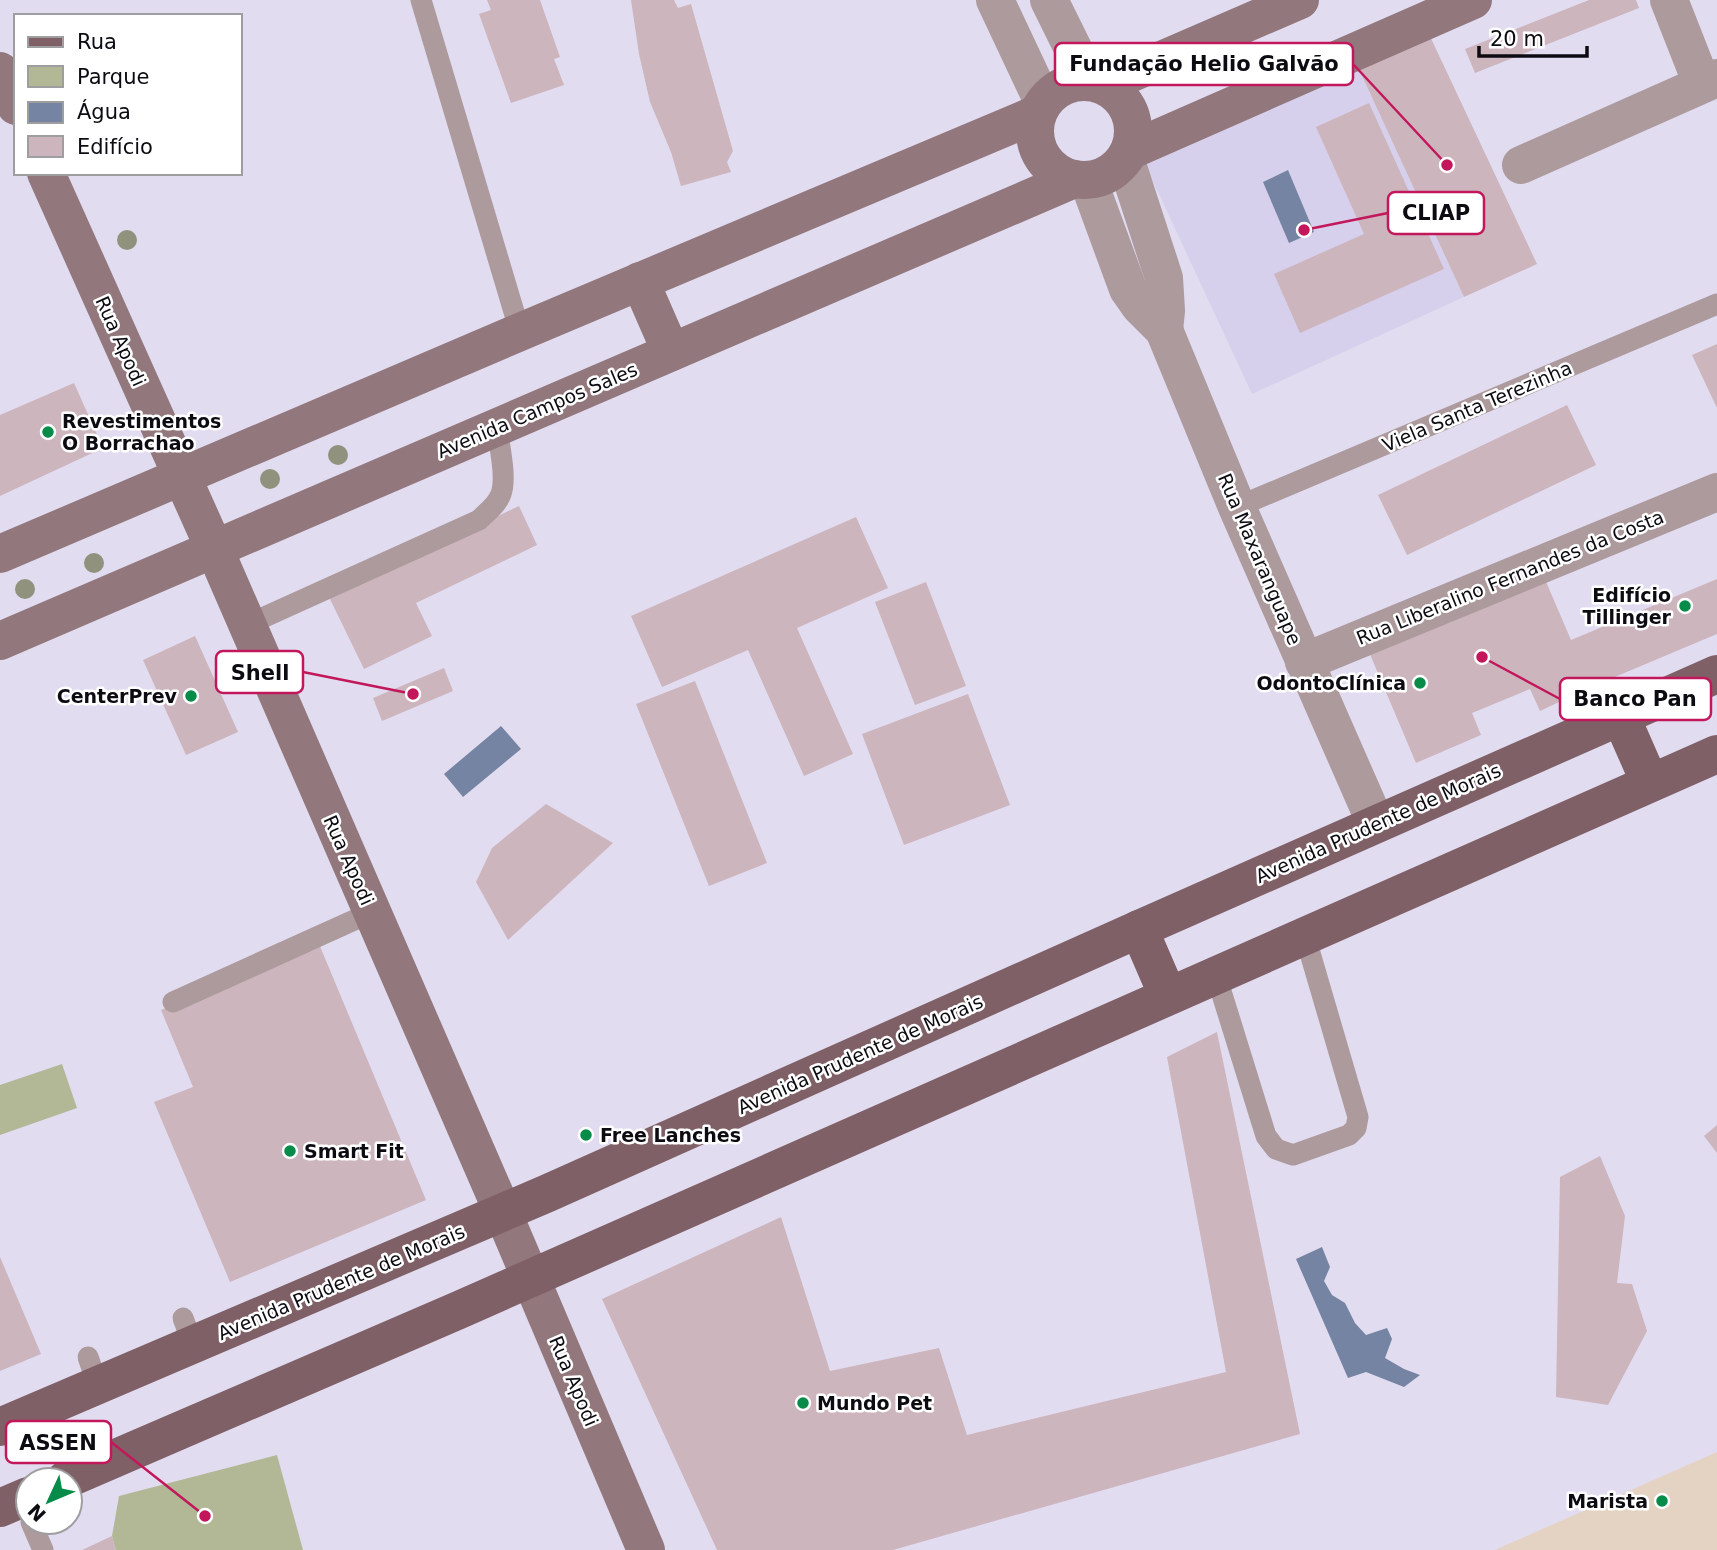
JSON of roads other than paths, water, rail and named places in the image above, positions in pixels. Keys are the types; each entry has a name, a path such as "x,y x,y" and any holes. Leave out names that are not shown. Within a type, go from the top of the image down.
{"main road":[{"name":"Avenida Prudente de Morais","path":"0,1427 93,1371 188,1331 503,1213 1717,674"},
{"path":"1621,716 1650,783"},
{"path":"84,1472 1717,754"},
{"path":"1139,929 1168,996"}],"street":[{"path":"995,0 1040,108"},
{"path":"1049,0 1096,83 1118,94 1127,106 1132,120 1133,136 1127,154 1115,169 1102,177 1081,180 1058,173 1045,162 1037,147 1034,130 1040,108 1052,92 1069,83 1096,83 1300,0"},
{"path":"1127,154 1473,0"},
{"path":"1521,165 1709,81 1669,0"},
{"path":"0,71 14,102"},
{"path":"0,554 1040,108"},
{"name":"Rua Maxaranguape","path":"1127,154 1164,278 1164,330"},
{"name":"Rua Apodi","path":"47,175 214,548 503,1213 646,1550"},
{"name":"Rua Maxaranguape","path":"1081,180 1128,289 1140,306 1164,330 1237,507 1376,824"},
{"name":"Avenida Campos Sales","path":"0,641 671,352 1081,180"},
{"path":"640,281 671,352"},
{"name":"Rua Liberalino Fernandes da Costa","path":"1304,662 1717,492"}],"lane":[{"path":"421,0 520,332"},
{"name":"Viela Santa Terezinha","path":"1237,507 1717,304"},
{"path":"247,625 479,520 501,494 503,478 497,427"},
{"path":"173,1002 372,912"},
{"path":"1216,975 1266,1136 1276,1149 1293,1154 1349,1135 1356,1128 1358,1117 1305,936"}],"water":[{"path":"1288,170 1314,232 1289,243 1263,182"},
{"path":"501,726 521,749 463,797 444,774"},
{"path":"1322,1247 1330,1267 1324,1281 1332,1295 1345,1303 1355,1323 1366,1335 1387,1328 1392,1339 1385,1358 1420,1375 1404,1387 1366,1372 1348,1378 1296,1259"}],"place":[{"name":"Fundação Helio Galvão","path":"1447,165"},
{"name":"CLIAP","path":"1304,230"},
{"name":"Revestimentos O Borrachao","path":"48,432"},
{"name":"Edifício Tillinger","path":"1685,606"},
{"name":"Banco Pan","path":"1482,657"},
{"name":"OdontoClínica","path":"1420,683"},
{"name":"Shell","path":"413,694"},
{"name":"CenterPrev","path":"191,696"},
{"name":"Free Lanches","path":"586,1135"},
{"name":"Smart Fit","path":"290,1151"},
{"name":"Mundo Pet","path":"803,1403"},
{"name":"Marista","path":"1662,1501"},
{"name":"ASSEN","path":"205,1516"}]}
